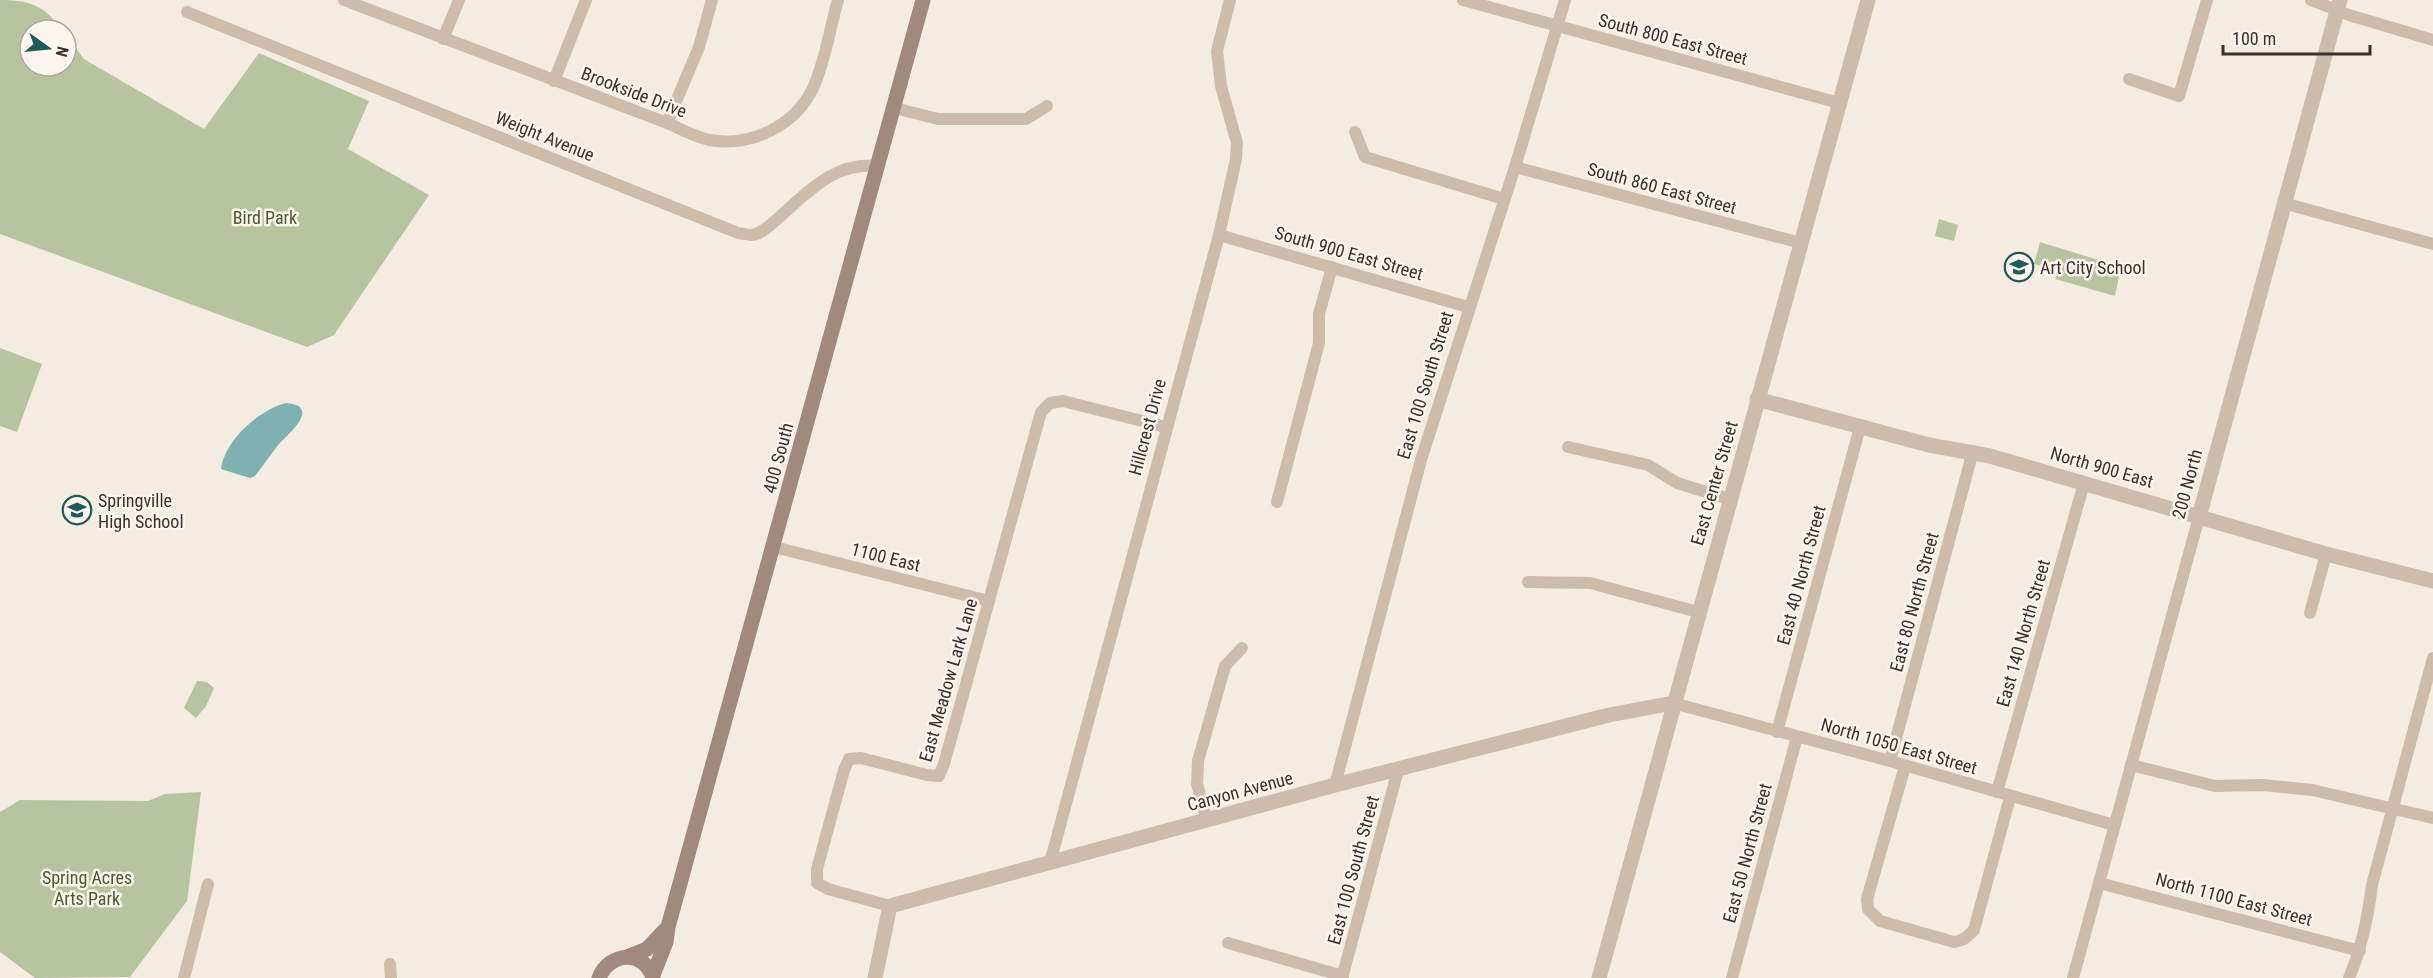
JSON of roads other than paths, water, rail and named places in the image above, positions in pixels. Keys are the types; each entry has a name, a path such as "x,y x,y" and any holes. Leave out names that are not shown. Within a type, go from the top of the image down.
{"main road":[{"name":"400 South","path":"653,977 666,942 668,927 923,0"},
{"name":"400 South","path":"599,978 602,970 613,960 646,949 668,927"},
{"path":"627,957 644,963 653,977"}],"street":[{"name":"Brookside Drive","path":"344,0 667,123 696,137 735,142 781,126 798,111 813,89 838,0"},
{"path":"443,39 459,0"},
{"path":"554,81 586,0"},
{"path":"667,123 699,47 712,0"},
{"name":"Hillcrest Drive","path":"1050,863 1219,235 1236,159 1237,143 1221,86 1217,51 1230,0"},
{"name":"South 800 East Street","path":"1463,0 1839,103"},
{"name":"East 100 South Street","path":"1335,785 1420,460 1515,167 1565,0"},
{"name":"East Center Street","path":"1599,978 1868,0"},
{"path":"2129,79 2179,96 2207,0"},
{"path":"2311,0 2338,5 2349,15 2433,39"},
{"name":"200 North","path":"2073,978 2338,5"},
{"name":"Weight Avenue","path":"187,12 738,233 753,235 764,230 821,181 839,170 858,165 878,166"},
{"path":"895,108 938,118 1026,119 1047,106"},
{"path":"1354,132 1365,157 1504,199"},
{"name":"South 860 East Street","path":"1515,167 1801,243"},
{"path":"2283,203 2433,244"},
{"name":"South 900 East Street","path":"1219,235 1468,307"},
{"path":"1277,502 1319,343 1318,314 1332,267"},
{"name":"North 900 East","path":"1757,399 1929,444 1973,452 2326,554 2433,581"},
{"name":"East Meadow Lark Lane","path":"890,906 828,889 817,883 817,869 844,770 849,759 861,758 927,776 939,776 1041,412 1050,403 1063,401 1166,427"},
{"name":"East 40 North Street","path":"1777,732 1860,427"},
{"path":"1568,447 1648,465 1677,483 1729,499"},
{"name":"East 80 North Street","path":"1890,761 1973,452"},
{"name":"East 140 North Street","path":"1997,792 2084,483"},
{"name":"1100 East","path":"774,547 989,602"},
{"path":"2310,613 2326,554"},
{"path":"1528,582 1590,583 1698,612"},
{"path":"1207,821 1197,784 1198,761 1225,666 1242,648"},
{"path":"2349,978 2360,951 2372,885 2433,658"},
{"name":"Canyon Avenue","path":"890,906 1335,785 1609,715 1673,703"},
{"name":"North 1050 East Street","path":"1673,703 1890,761 2114,825"},
{"name":"East 50 North Street","path":"1732,978 1797,737"},
{"path":"2131,765 2215,786 2263,785 2312,790 2433,818"},
{"path":"1905,766 1867,899 1868,909 1880,921 1954,942 1962,941 1974,930 2010,797"},
{"name":"East 100 South Street","path":"1343,977 1398,770"},
{"name":"North 1100 East Street","path":"2099,883 2360,951"},
{"path":"183,978 208,884"},
{"path":"875,978 890,906"},
{"path":"1228,943 1343,977"},
{"path":"390,964 391,978"}],"water":[{"path":"286,403 297,405 302,409 302,415 255,476 250,478 221,469 229,447 236,437 265,412"}],"place":[{"name":"Art City School","path":"2019,267"},
{"name":"Springville High School","path":"77,510"}],"park label":[{"name":"Bird Park","path":"265,217"},
{"name":"Spring Acres Arts Park","path":"87,887"}]}
